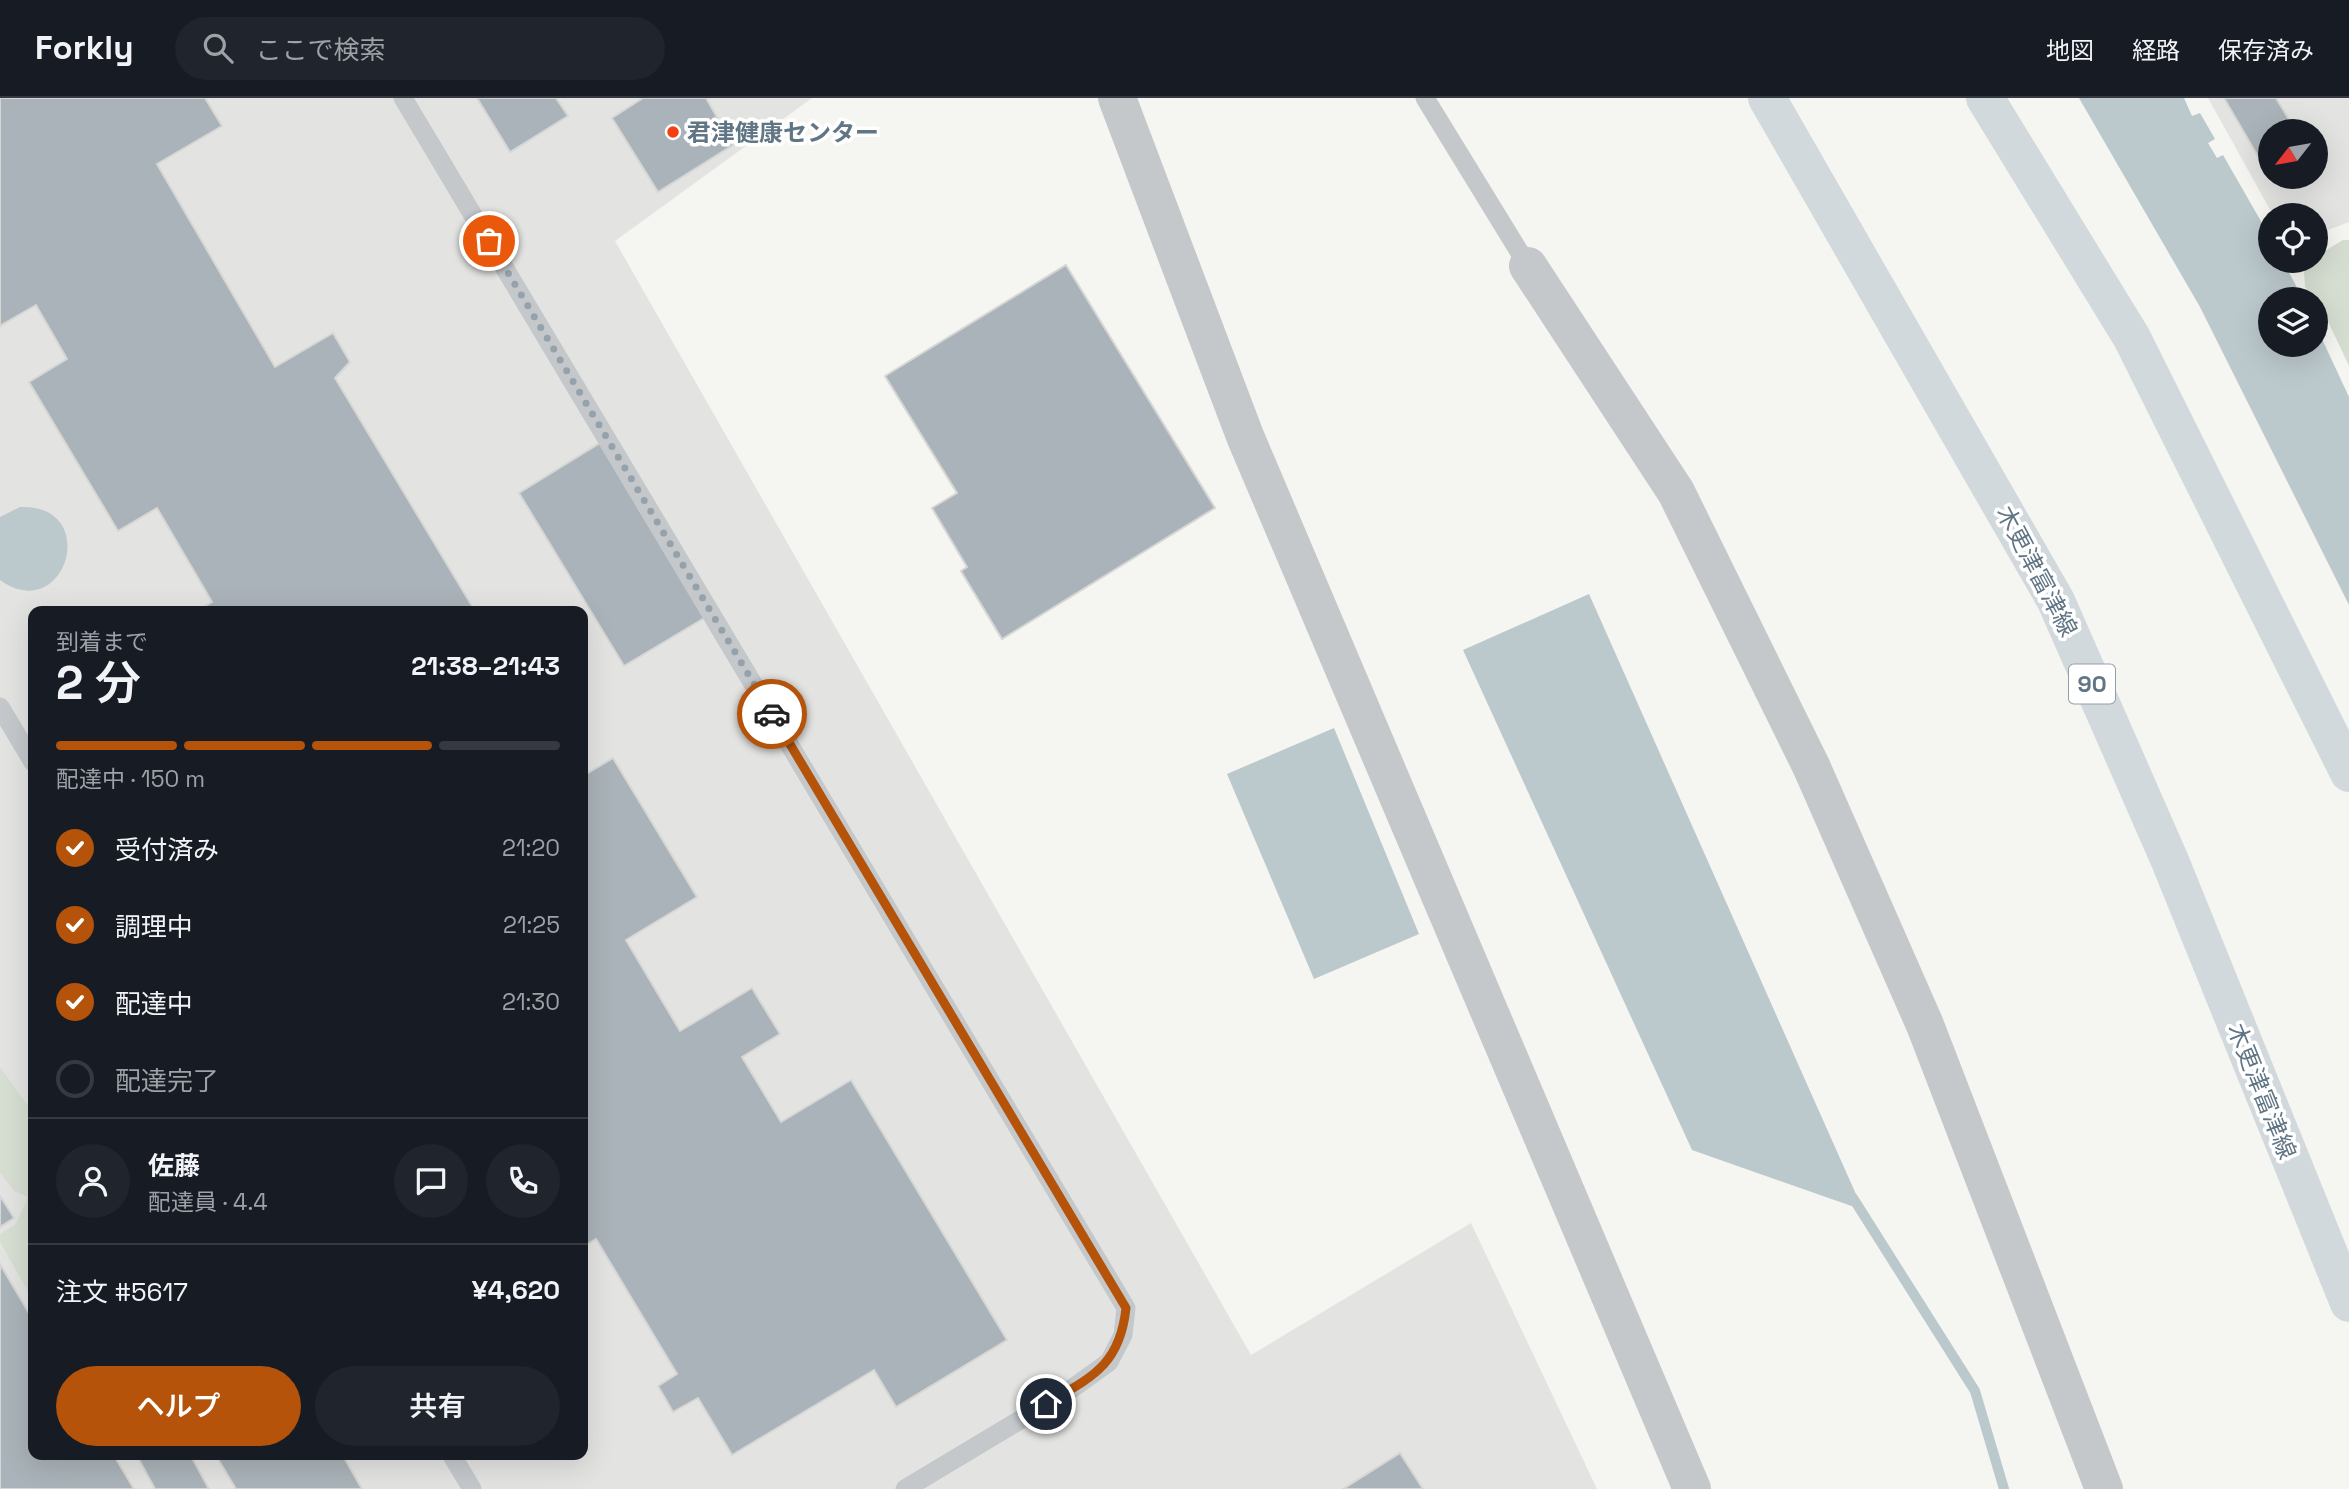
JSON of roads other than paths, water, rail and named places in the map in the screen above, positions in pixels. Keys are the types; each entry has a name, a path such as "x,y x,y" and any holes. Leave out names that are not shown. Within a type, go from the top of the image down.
{"main road":[{"name":"木更津富津線","path":"1767,98 2056,601 2170,861 2349,1303"},
{"path":"1985,98 2132,338 2349,773"}],"street":[{"path":"1117,98 1245,436 1692,1489"},
{"path":"1528,266 1676,492 1812,768 1925,1025 2104,1489"}],"lane":[{"path":"403,98 1126,1308 1123,1335 1109,1362 1070,1390 905,1489"},
{"path":"1425,98 1528,266"},
{"path":"0,707 28,754"},
{"path":"455,1460 472,1489"}],"waterway":[{"path":"1853,1198 1975,1391 2004,1489"}],"place":[{"name":"君津健康センター","path":"673,132"}]}
